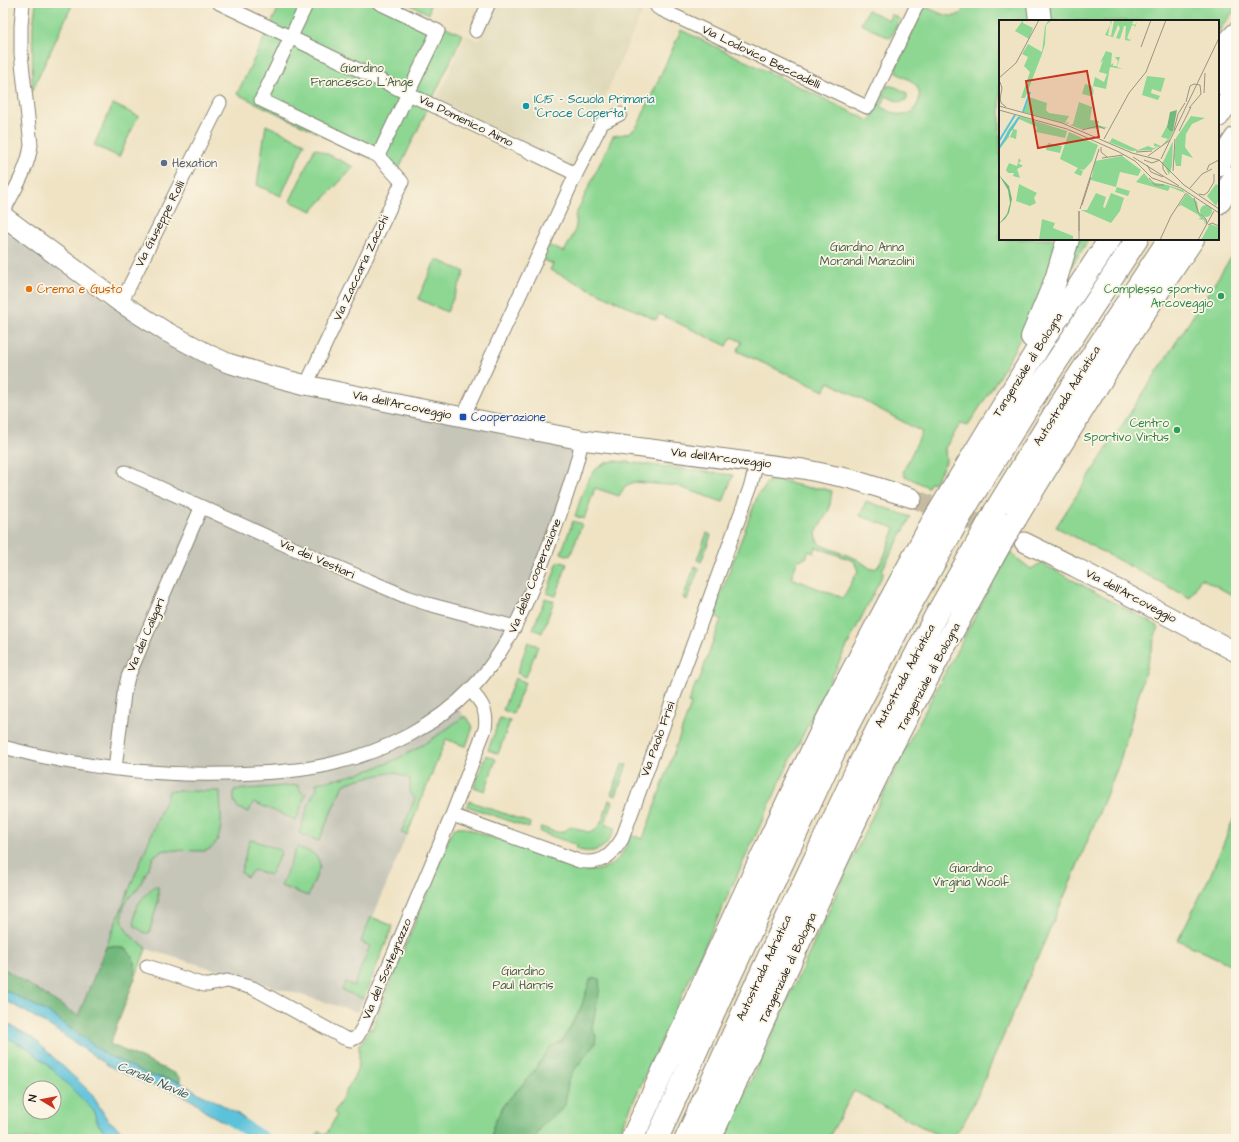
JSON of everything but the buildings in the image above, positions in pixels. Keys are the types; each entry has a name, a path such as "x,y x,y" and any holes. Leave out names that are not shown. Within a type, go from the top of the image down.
{"highway":[{"path":"1038,3 1040,20"},
{"path":"1219,52 1236,34"},
{"path":"1219,82 1236,56"},
{"path":"1219,115 1236,90"},
{"path":"1219,164 1236,138"},
{"path":"1219,202 1236,176"},
{"path":"657,1139 728,980 833,754 911,604 952,531 959,492 1039,322 1056,279 1068,240"},
{"name":"Tangenziale di Bologna","path":"632,1139 778,821 875,626 932,523 959,492 1040,345 1109,240"},
{"path":"959,492 1042,384 1136,240"},
{"name":"Autostrada Adriatica","path":"686,1139 750,997 857,770 907,670 995,511 1064,398 1168,240"},
{"name":"Tangenziale di Bologna","path":"710,1139 835,864 875,780 929,674 998,548 1084,405 1192,240"}],"street":[{"path":"3,212 25,169 31,145 21,54 20,26 23,3"},
{"name":"Via Domenico Aimo","path":"219,3 576,174"},
{"path":"307,3 261,100 378,156 438,31 379,3"},
{"path":"476,31 489,3"},
{"name":"Via Lodovico Beccadelli","path":"656,4 660,9 867,107 870,105 918,3"},
{"name":"Via Giuseppe Rolli","path":"121,303 220,103"},
{"path":"463,417 576,174 602,123 620,114"},
{"name":"Via Zaccaria Zacchi","path":"306,385 402,182 378,156"},
{"name":"Via dell'Arcoveggio","path":"3,216 121,303 165,331 228,363 306,385 463,417 582,440 803,469 851,479 912,498"},
{"name":"Via della Cooperazione","path":"3,747 45,758 115,769 172,774 220,774 294,770 334,764 367,754 406,737 446,711 470,690 485,674 515,627 540,570 573,476 582,440"},
{"name":"Via Paolo Frisi","path":"452,815 579,861 595,862 611,854 622,839 748,492 757,462"},
{"name":"Via dei Vestiari","path":"125,472 201,508 407,597 515,627"},
{"name":"Via dei Caligari","path":"115,769 124,694 128,677 201,508"},
{"name":"Via dell'Arcoveggio","path":"1024,542 1075,567 1236,652"},
{"name":"Via del Sostegnazzo","path":"147,966 204,985 227,981 253,988 344,1038 349,1040 359,1036 452,815 485,729 486,722 482,703 470,690"}],"shaded area":[{"path":"497,3 646,3 574,168 436,100 466,35 479,40"},
{"path":"3,226 63,272 203,361 582,440 515,627 455,704 464,716 467,717 473,728 466,746 446,739 373,917 393,926 358,1012 146,949 111,935 78,1016 3,968"}],"green space":[{"path":"36,3 73,3 32,91 33,26"},
{"name":"Giardino Francesco L'Ange","path":"281,3 395,3 463,35 398,171 237,94"},
{"path":"407,3 430,3 429,14"},
{"name":"Giardino Anna Morandi Manzolini","path":"926,3 930,3 928,8 939,13 955,16 964,10 967,3 1029,3 1031,20 999,20 999,240 1060,240 1036,304 1007,363 968,425 961,423 945,448 946,462 934,483 931,482 928,487 905,476 903,472 922,432 829,382 824,391 737,351 742,342 732,337 727,346 659,314 656,320 550,270 553,264 542,259 548,245 564,252 575,230 575,216 613,136 630,132 639,123 681,30 870,121 887,86 895,87 903,91 907,94 907,99 905,101 900,101 886,96 881,107 896,114 905,115 910,113 916,107 919,97 918,88 913,82 896,72 896,67"},
{"path":"1047,3 1236,3 1236,8 1219,31 1219,20 1049,20"},
{"path":"868,10 889,20 891,14 900,19 890,38 861,24"},
{"path":"113,104 138,116 119,157 94,145"},
{"path":"266,125 305,143 281,196 257,185"},
{"path":"315,148 354,167 312,211 290,201"},
{"path":"1074,240 1088,240 1069,270"},
{"name":"Centro Sportivo Virtus","path":"1236,250 1236,597 1201,578 1190,598 1056,527"},
{"path":"436,259 465,272 447,312 418,299"},
{"path":"614,461 733,475 723,502 677,486 634,482 625,486 619,496 595,488 584,519 575,516 587,481 598,468 605,463"},
{"name":"Giardino Paul Harris","path":"773,480 788,482 810,488 820,488 832,491 829,510 816,533 818,542 821,545 857,559 871,569 877,568 884,557 895,528 860,516 866,501 911,517 882,570 884,572 786,769 616,1139 314,1139 319,1131 326,1135 337,1115 334,1113 356,1073 359,1062 359,1044 363,1041 369,1029 372,1029 451,833 457,827 463,827 586,871 603,869 615,862 624,850 631,835 643,839 691,704 688,703 696,683 698,684 721,619 713,615 759,492 762,492 767,482","holes":["816,547 854,561 858,571 843,598 791,578 798,560 806,558 809,551 814,553"]},
{"path":"573,521 582,524 570,556 561,553"},
{"path":"707,533 711,535 701,562 697,560"},
{"name":"Giardino Virginia Woolf","path":"1009,552 1031,569 1041,563 1158,626 1119,764 1071,881 978,1094 960,1128 950,1138 945,1139 854,1091 828,1139 724,1139 868,825 917,726"},
{"path":"558,561 567,564 556,596 547,593"},
{"path":"695,566 699,568 687,600 683,598"},
{"path":"545,598 554,601 542,633 533,629"},
{"path":"528,642 538,646 526,677 517,673"},
{"path":"515,678 525,682 513,714 503,710"},
{"path":"463,717 467,717 473,727 466,746 446,739 407,835 401,833 415,798 410,794 410,779 394,772 359,779 347,783 342,787 319,841 299,833 312,796 317,789 316,783 358,774 394,760 428,742"},
{"path":"500,718 510,721 498,754 488,750"},
{"path":"486,755 496,759 485,791 474,787"},
{"path":"623,763 627,764 616,796 611,794"},
{"path":"298,785 301,792 306,794 296,820 253,802 249,812 238,808 234,801 234,790"},
{"path":"169,791 220,791 221,826 217,841 212,847 205,851 164,850 154,856 141,883 127,901 122,915 125,927 128,933 145,946 146,949 135,978 135,962 113,946 106,947"},
{"path":"609,800 613,802 605,824 615,828 609,840 600,848 590,851 583,851 576,849 577,845 540,832 541,827 560,832 571,826 585,831 594,831 600,824"},
{"path":"469,801 530,823 529,828 467,806"},
{"path":"1236,813 1236,967 1178,940 1210,876"},
{"path":"253,840 280,850 281,853 270,875 253,870 247,877 241,873 249,841"},
{"path":"297,847 316,856 319,862 320,867 308,896 281,886"},
{"path":"153,887 158,887 158,902 149,933 145,933 135,926 134,919 138,904"},
{"path":"371,917 393,926 363,999 342,990 345,982 354,986 370,946 361,942"},
{"path":"113,946 127,949 135,962 135,978 110,1044 176,1074 180,1078 180,1082 149,1075 107,1055 51,1014 3,989 3,968 78,1016 106,947"},
{"path":"594,977 599,979 600,989 592,1028 596,1036 595,1044 572,1073 568,1082 565,1105 559,1112 542,1125 535,1139 492,1139 493,1126 504,1104 524,1083 550,1047 562,1041 580,1010 590,980"},
{"path":"3,1036 28,1048 53,1070 93,1110 99,1125 111,1139 3,1139"}],"water":[{"path":"3,989 51,1014 107,1055 149,1075 180,1082 238,1114 251,1124 242,1132 204,1111 198,1104 174,1091 144,1083 109,1066 47,1024 3,999"},
{"path":"3,1021 33,1038 91,1093 107,1119 123,1132 139,1139 111,1139 99,1125 93,1110 53,1070 28,1048 3,1036"}],"waterway":[{"name":"Canale Navile","path":"231,1119 263,1139"}],"tunnel":[{"path":"912,498 1001,532"}],"place":[{"name":"IC15 - Scuola Primaria \"Croce Coperta\"","path":"526,106"},
{"name":"Hexation","path":"164,163"},
{"name":"Crema e Gusto","path":"29,289"},
{"name":"Complesso sportivo Arcoveggio","path":"1221,296"},
{"name":"Cooperazione","path":"463,417"},
{"name":"Centro Sportivo Virtus","path":"1177,430"}]}
